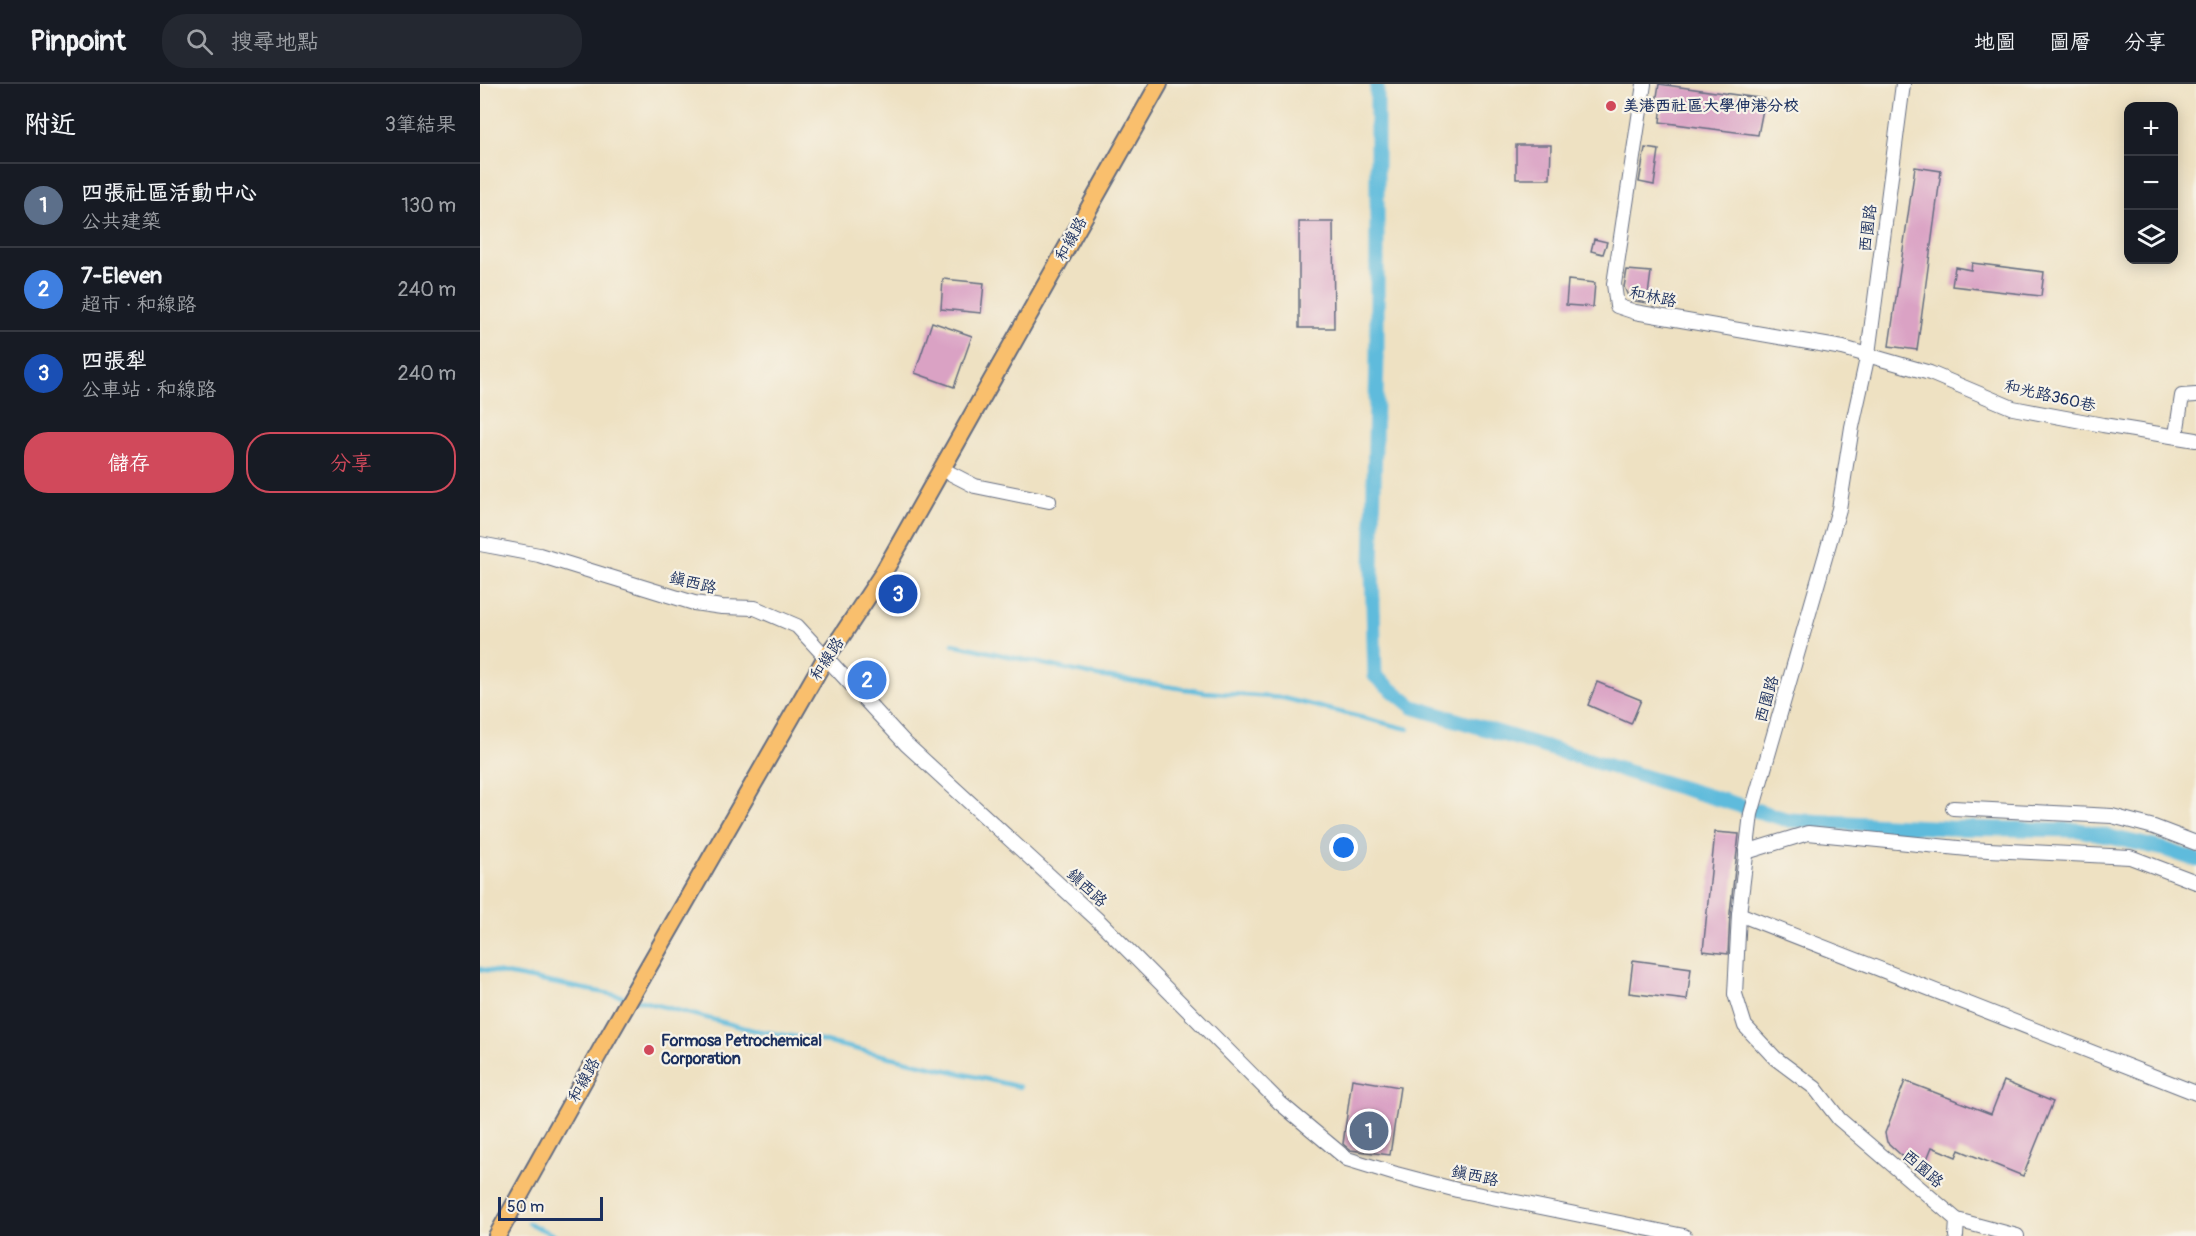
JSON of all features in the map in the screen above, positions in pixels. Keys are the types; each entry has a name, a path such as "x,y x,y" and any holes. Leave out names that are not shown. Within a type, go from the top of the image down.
{"main road":[{"name":"和線路","path":"497,1236 826,657 842,637 882,574 1159,84"}],"street":[{"name":"和林路","path":"1644,84 1614,284 1617,306 1635,312 1868,354"},
{"name":"西園路","path":"1903,84 1868,354 1852,427 1839,508 1751,814 1739,914 1735,994 1745,1026 1775,1059 1815,1088 1839,1119 1957,1220"},
{"name":"和光路360巷","path":"1868,354 1930,373 2013,408 2196,440"},
{"path":"2176,435 2182,396 2196,395"},
{"path":"942,469 975,486 1049,501"},
{"name":"鎮西路","path":"480,544 538,555 694,603 755,608 797,626 906,744 1100,922 1280,1103 1347,1159 1458,1190 1684,1236"},
{"path":"1953,808 2112,816 2154,827 2196,843"},
{"path":"1746,852 1808,833 1968,849 2130,857 2196,882"},
{"path":"1739,914 2196,1093"},
{"path":"1956,1236 1957,1220 2017,1236"}],"building":[{"path":"1659,84 1765,99 1758,135 1660,122 1662,104 1656,103"},
{"path":"1516,145 1551,145 1550,179 1516,179"},
{"path":"1645,148 1659,150 1654,185 1639,182"},
{"path":"1915,167 1941,171 1917,350 1889,346"},
{"path":"1299,222 1333,222 1334,328 1299,328"},
{"path":"1594,239 1607,242 1603,254 1591,251"},
{"path":"1972,263 2044,272 2041,296 1952,286 1955,267 1971,270"},
{"path":"1627,270 1651,272 1647,303 1635,301 1628,296 1624,287"},
{"path":"943,279 984,283 981,313 941,309"},
{"path":"1568,280 1595,283 1593,307 1566,305"},
{"path":"932,322 972,336 954,387 915,373"},
{"path":"1597,682 1641,700 1631,724 1588,705"},
{"path":"1715,832 1739,834 1728,954 1703,951"},
{"path":"1633,960 1691,968 1687,1000 1629,993"},
{"path":"1352,1079 1400,1087 1390,1155 1350,1150 1343,1144"},
{"path":"1905,1081 1991,1114 2004,1081 2053,1102 2023,1176 1959,1150 1956,1157 1932,1147 1923,1169 1901,1155 1887,1142 1885,1133"}],"waterway":[{"path":"1377,85 1377,357 1372,570 1375,676 1413,707 1788,820 1948,828 2079,830 2164,849 2196,860"},
{"path":"953,644 1098,676 1205,692 1283,698 1408,729"},
{"path":"480,969 626,997"},
{"path":"634,999 753,1030 817,1040 1020,1087"},
{"path":"528,1223 556,1236"}],"place":[{"name":"美港西社區大學伸港分校","path":"1611,106"},
{"name":"四張犁","path":"898,594"},
{"name":"7-Eleven","path":"867,680"},
{"name":"Formosa Petrochemical Corporation","path":"649,1050"},
{"name":"四張社區活動中心","path":"1369,1131"}]}
